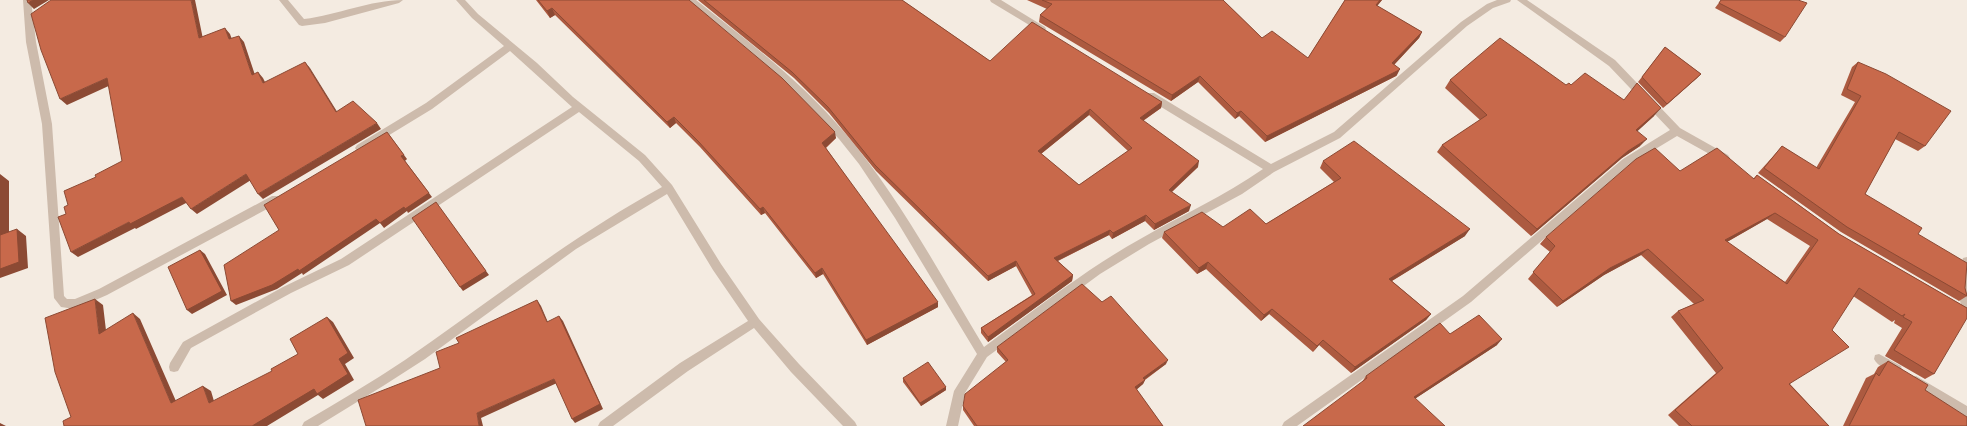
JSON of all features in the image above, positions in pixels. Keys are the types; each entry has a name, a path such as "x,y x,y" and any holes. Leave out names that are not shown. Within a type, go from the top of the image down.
{"street":[{"path":"27,0 32,17 31,42 47,124 60,298 65,304 75,304 103,292 287,192"},
{"path":"283,0 302,23 325,20 399,0"},
{"path":"460,0 475,16 579,107 642,158 669,188 717,267 754,322 795,368 851,426"},
{"path":"690,0 800,90 842,136 886,196 983,354"},
{"path":"994,0 1053,36"},
{"path":"952,426 960,391 983,354 1096,271 1144,241 1239,191 1271,169 1337,135 1464,24 1490,6 1507,0"},
{"path":"1521,0 1612,63 1677,131 1722,155 1734,164"},
{"path":"348,155 429,106 511,46"},
{"path":"1140,89 1271,169"},
{"path":"174,367 187,345 280,294 345,262 579,107"},
{"path":"1288,426 1467,299 1626,162 1677,131"},
{"path":"308,426 419,356 556,256 601,227 669,188"},
{"path":"1967,261 1964,293 1967,306"},
{"path":"1953,305 1967,313"},
{"path":"604,426 684,367 754,322"},
{"path":"1880,359 1967,412"}],"building":[{"path":"51,0 191,0 199,38 225,28 229,39 239,36 252,75 258,72 263,83 305,62 336,112 353,101 377,123 258,194 246,174 191,209 182,197 71,252 58,217 66,214 64,207 68,205 64,191 96,177 95,175 122,161 107,78 60,99 41,50 31,14"},
{"path":"538,0 689,0 782,78 835,132 822,143 938,302 866,340 822,268 815,273 763,207 760,209 674,117 667,122 552,8 547,11"},
{"path":"704,0 902,0 990,61 1032,22 1162,102 1140,118 1199,161 1169,190 1191,205 1155,224 1146,215 1113,233 1110,230 1054,258 1073,275 988,337 981,328 1035,294 1016,261 988,276 875,165 828,107 792,72","holes":["1090,109 1132,148 1079,185 1038,151"]},
{"path":"1042,0 1223,0 1262,38 1272,31 1308,58 1345,0 1380,0 1376,5 1422,32 1392,63 1400,69 1399,70 1267,136 1241,111 1237,113 1200,76 1172,95 1040,15 1052,4"},
{"path":"1721,0 1798,0 1807,3 1785,37 1719,3"},
{"path":"1500,38 1566,85 1569,83 1571,85 1585,73 1624,100 1637,83 1661,108 1636,130 1647,139 1628,151 1537,229 1442,145 1487,115 1450,80"},
{"path":"1665,47 1701,74 1667,104 1642,77"},
{"path":"1858,62 1886,74 1951,111 1925,146 1899,132 1865,194 1922,228 1918,234 1967,263 1965,288 1967,296 1847,227 1764,168 1782,146 1819,169 1861,96 1847,89"},
{"path":"387,132 404,155 401,156 429,193 380,223 376,219 299,271 298,269 272,285 231,301 224,265 279,230 264,205"},
{"path":"1354,141 1470,229 1389,279 1431,314 1355,367 1323,340 1317,346 1272,309 1264,315 1208,262 1199,268 1164,232 1202,212 1223,227 1250,209 1266,224 1341,178 1323,161"},
{"path":"1655,148 1680,171 1717,148 1754,179 1757,175 1839,234 1967,308 1967,318 1934,374 1894,350 1912,322 1903,317 1905,314 1902,316 1859,288 1832,330 1849,347 1789,384 1829,426 1692,426 1675,410 1723,368 1678,311 1704,300 1648,249 1610,268 1563,301 1533,272 1555,246 1546,237 1636,159","holes":["1775,213 1818,240 1787,284 1725,240"]},
{"path":"436,202 486,271 460,287 412,218"},
{"path":"17,229 19,262 0,269 0,235"},
{"path":"200,250 222,291 187,310 168,267"},
{"path":"1082,284 1102,302 1111,296 1168,360 1143,378 1145,380 1135,387 1163,426 977,426 963,406 965,394 1008,360 997,347"},
{"path":"95,299 99,334 133,313 171,403 203,386 209,403 272,371 271,369 298,354 290,339 327,317 348,353 339,359 348,374 317,394 314,389 252,426 64,426 63,421 71,417 55,372 45,318"},
{"path":"537,300 547,322 559,316 600,404 572,419 554,379 477,413 479,426 366,426 358,400 440,368 436,352 459,343 456,338"},
{"path":"1479,315 1502,339 1414,397 1445,426 1303,426 1367,378 1366,376 1440,323 1450,334"},
{"path":"1888,361 1928,385 1925,390 1967,417 1967,426 1849,426 1876,373 1879,376"},
{"path":"928,362 946,387 920,403 903,378"}]}
